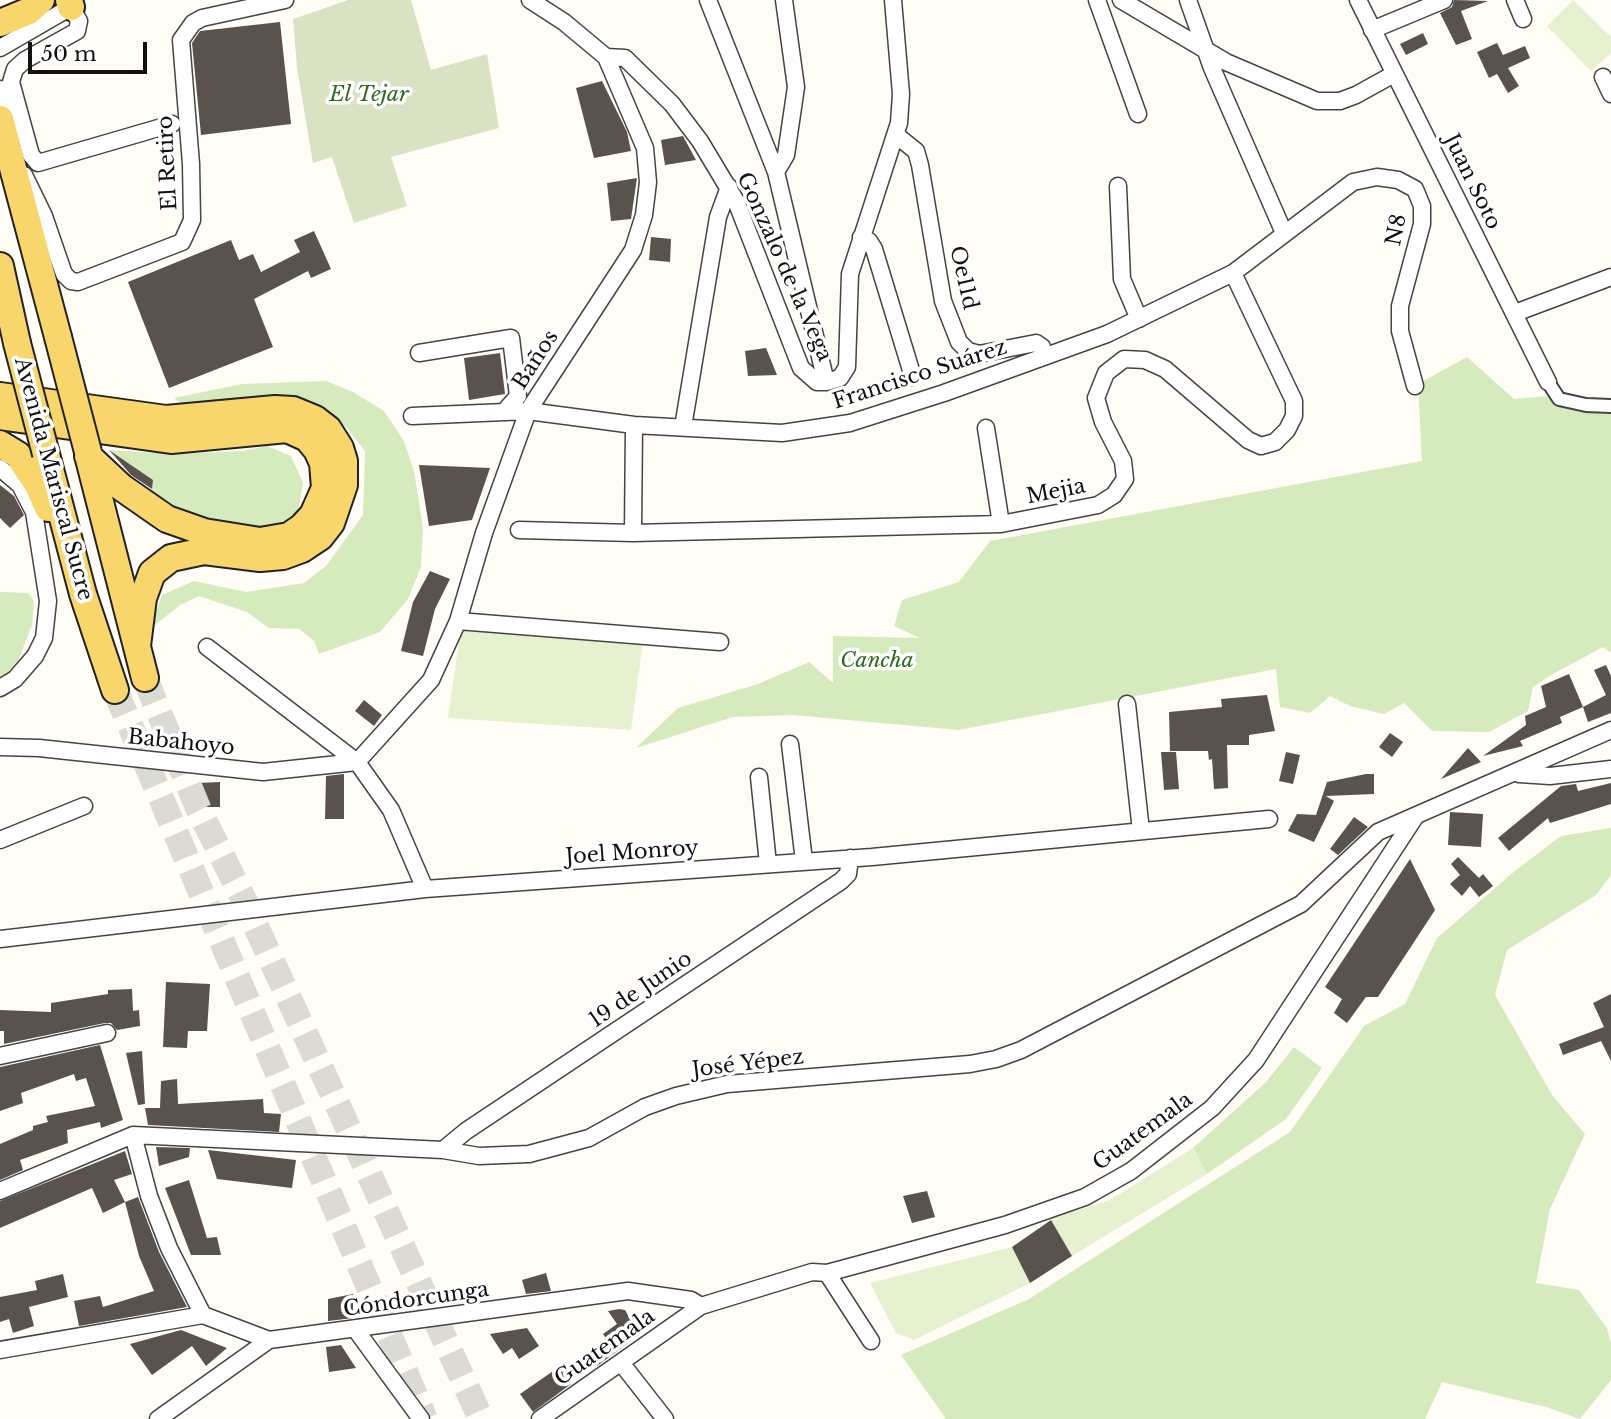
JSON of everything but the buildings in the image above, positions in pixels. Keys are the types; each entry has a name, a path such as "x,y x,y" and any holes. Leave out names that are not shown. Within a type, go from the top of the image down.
{"main road":[{"path":"1,43 41,0"},
{"name":"Avenida Mariscal Sucre","path":"1,122 145,678"},
{"name":"Avenida Mariscal Sucre","path":"0,266 4,305 17,343 83,594 115,690"},
{"path":"0,397 166,419 275,409 293,410 315,419 328,429 340,448 344,461 344,485 331,523 320,537 302,549 283,556 260,558 204,551 171,558 152,573 143,598 137,646"},
{"path":"0,416 171,440 287,429 307,438 317,450 323,463 325,488 313,515 302,527 278,539 260,541 204,532 167,519 121,487 88,454"},
{"path":"0,444 18,455 38,485 83,594"}],"street":[{"name":"El Retiro","path":"0,89 23,172 44,216 64,274 78,282 175,246 188,232 192,220 191,164 181,51 186,32 202,18 285,0"},
{"name":"Baños","path":"357,762 431,680 458,621 484,533 528,411 633,250 644,215 649,182 645,148 606,57 564,22 530,0"},
{"path":"708,0 776,172 826,382"},
{"path":"776,172 786,155 796,87 784,0"},
{"name":"Gonzalo de la Vega","path":"606,57 625,58 662,93 700,141 729,187 801,368 817,382 826,382 840,377 847,367 850,274 896,135 901,94 893,0"},
{"path":"1097,0 1138,114"},
{"path":"1121,0 1208,53 1317,101 1348,98 1394,74"},
{"path":"1188,0 1284,233"},
{"name":"Juan Soto","path":"1358,0 1549,382"},
{"path":"1372,30 1444,0"},
{"path":"1515,0 1523,19"},
{"path":"1,43 70,3 79,21 77,31 25,60 15,69 11,82 31,155 38,163 172,124"},
{"path":"1603,77 1611,94"},
{"name":"Oe11d","path":"896,135 916,151 943,301 960,342 968,351 979,354 1036,344 1042,347 1045,355"},
{"name":"N8","path":"1284,233 1353,182 1377,177 1398,180 1415,189 1422,206 1422,224 1399,306 1400,331 1415,386"},
{"path":"1118,186 1122,279 1139,319"},
{"path":"683,427 718,216 729,187"},
{"name":"Francisco Suárez","path":"412,416 528,411 634,425 782,433 850,423 944,393 1107,334 1233,273 1284,233"},
{"path":"861,237 869,241 874,249 914,377"},
{"name":"Mejia","path":"519,530 633,533 1001,524 1098,505 1114,495 1125,479 1123,461 1103,422 1096,398 1106,373 1124,359 1146,359 1165,369 1248,440 1261,446 1275,442 1287,430 1294,416 1294,401 1233,273"},
{"path":"1515,313 1611,277"},
{"path":"419,353 511,338 518,396 504,412"},
{"path":"1549,382 1559,398 1586,405 1611,406"},
{"path":"633,533 634,425"},
{"path":"986,428 1001,524"},
{"path":"0,468 20,485 34,512 48,601 44,638 35,656 15,679 0,688"},
{"path":"458,621 720,642"},
{"path":"207,647 357,762 391,810 425,888"},
{"path":"1127,704 1141,831"},
{"name":"Guatemala","path":"540,1419 701,1307 812,1272 827,1273 1004,1225 1085,1197 1131,1171 1212,1108 1256,1060 1415,817 1437,804 1517,774 1611,730"},
{"path":"790,744 804,861"},
{"name":"Babahoyo","path":"0,747 39,748 263,772 357,762"},
{"path":"1517,774 1550,776 1611,769"},
{"path":"759,777 768,864"},
{"path":"0,840 84,806"},
{"name":"José Yépez","path":"0,1191 133,1135 443,1150 479,1156 529,1154 568,1146 608,1129 645,1107 676,1096 727,1084 970,1064 996,1059 1021,1050 1301,904 1378,832 1415,817"},
{"name":"Joel Monroy","path":"0,939 425,888 850,858 1269,819"},
{"name":"19 de Junio","path":"443,1150 466,1131 841,881 848,874 850,858"},
{"path":"0,1056 107,1033"},
{"path":"133,1135 149,1196 164,1235 203,1315"},
{"path":"827,1273 872,1340"},
{"name":"Cóndorcunga","path":"158,1419 178,1414 269,1340 628,1291 691,1300 701,1307"},
{"path":"0,1350 203,1315 269,1340"},
{"path":"356,1330 421,1419"},
{"path":"622,1364 665,1419"}],"green space":[{"name":"El Tejar","path":"348,0 411,0 431,70 487,54 499,128 391,157 407,206 354,223 332,157 313,163 297,68 293,19"},
{"path":"1573,0 1611,37 1611,53 1591,71 1547,26"},
{"name":"Cancha","path":"1467,357 1514,399 1549,396 1611,411 1611,653 1603,647 1551,675 1533,687 1528,711 1489,732 1432,731 1404,703 1384,714 1350,706 1330,696 1310,713 1280,707 1276,669 959,730 793,715 733,717 636,748 678,708 758,684 809,662 833,683 833,636 920,638 894,626 902,600 959,582 990,541 1422,461 1418,384"},
{"path":"326,381 353,392 384,411 404,441 414,471 423,528 421,567 408,599 380,632 319,654 314,641 299,629 269,628 247,612 199,596 180,605 150,629 162,595 194,581 246,592 304,583 326,566 363,515 365,451 347,428 327,413 269,396 208,405 185,405 174,398 242,384"},
{"path":"267,446 291,456 303,483 296,524 283,533 191,520 151,500 153,480 109,450 174,454 243,451"},
{"path":"0,592 28,593 34,601 32,625 18,661 0,680"},
{"path":"461,627 644,635 631,730 448,718"},
{"path":"1611,828 1611,875 1596,895 1507,950 1495,995 1552,1095 1585,1134 1550,1209 1536,1283 1579,1290 1607,1328 1611,1344 1611,1380 1580,1419 1546,1407 1442,1382 1425,1419 946,1419 901,1355 1029,1299 1290,1132 1364,1026 1405,1004 1437,938 1516,870 1561,836"},
{"path":"1294,1047 1322,1068 1286,1119 1207,1174 1193,1148 1265,1083"},
{"path":"1193,1148 1207,1174 1072,1256 1050,1219 1110,1200"},
{"path":"1012,1247 1030,1283 914,1340 896,1333 870,1283"}],"tunnel":[{"path":"145,678 198,808 244,900 481,1419"},
{"path":"115,690 425,1419"}]}
